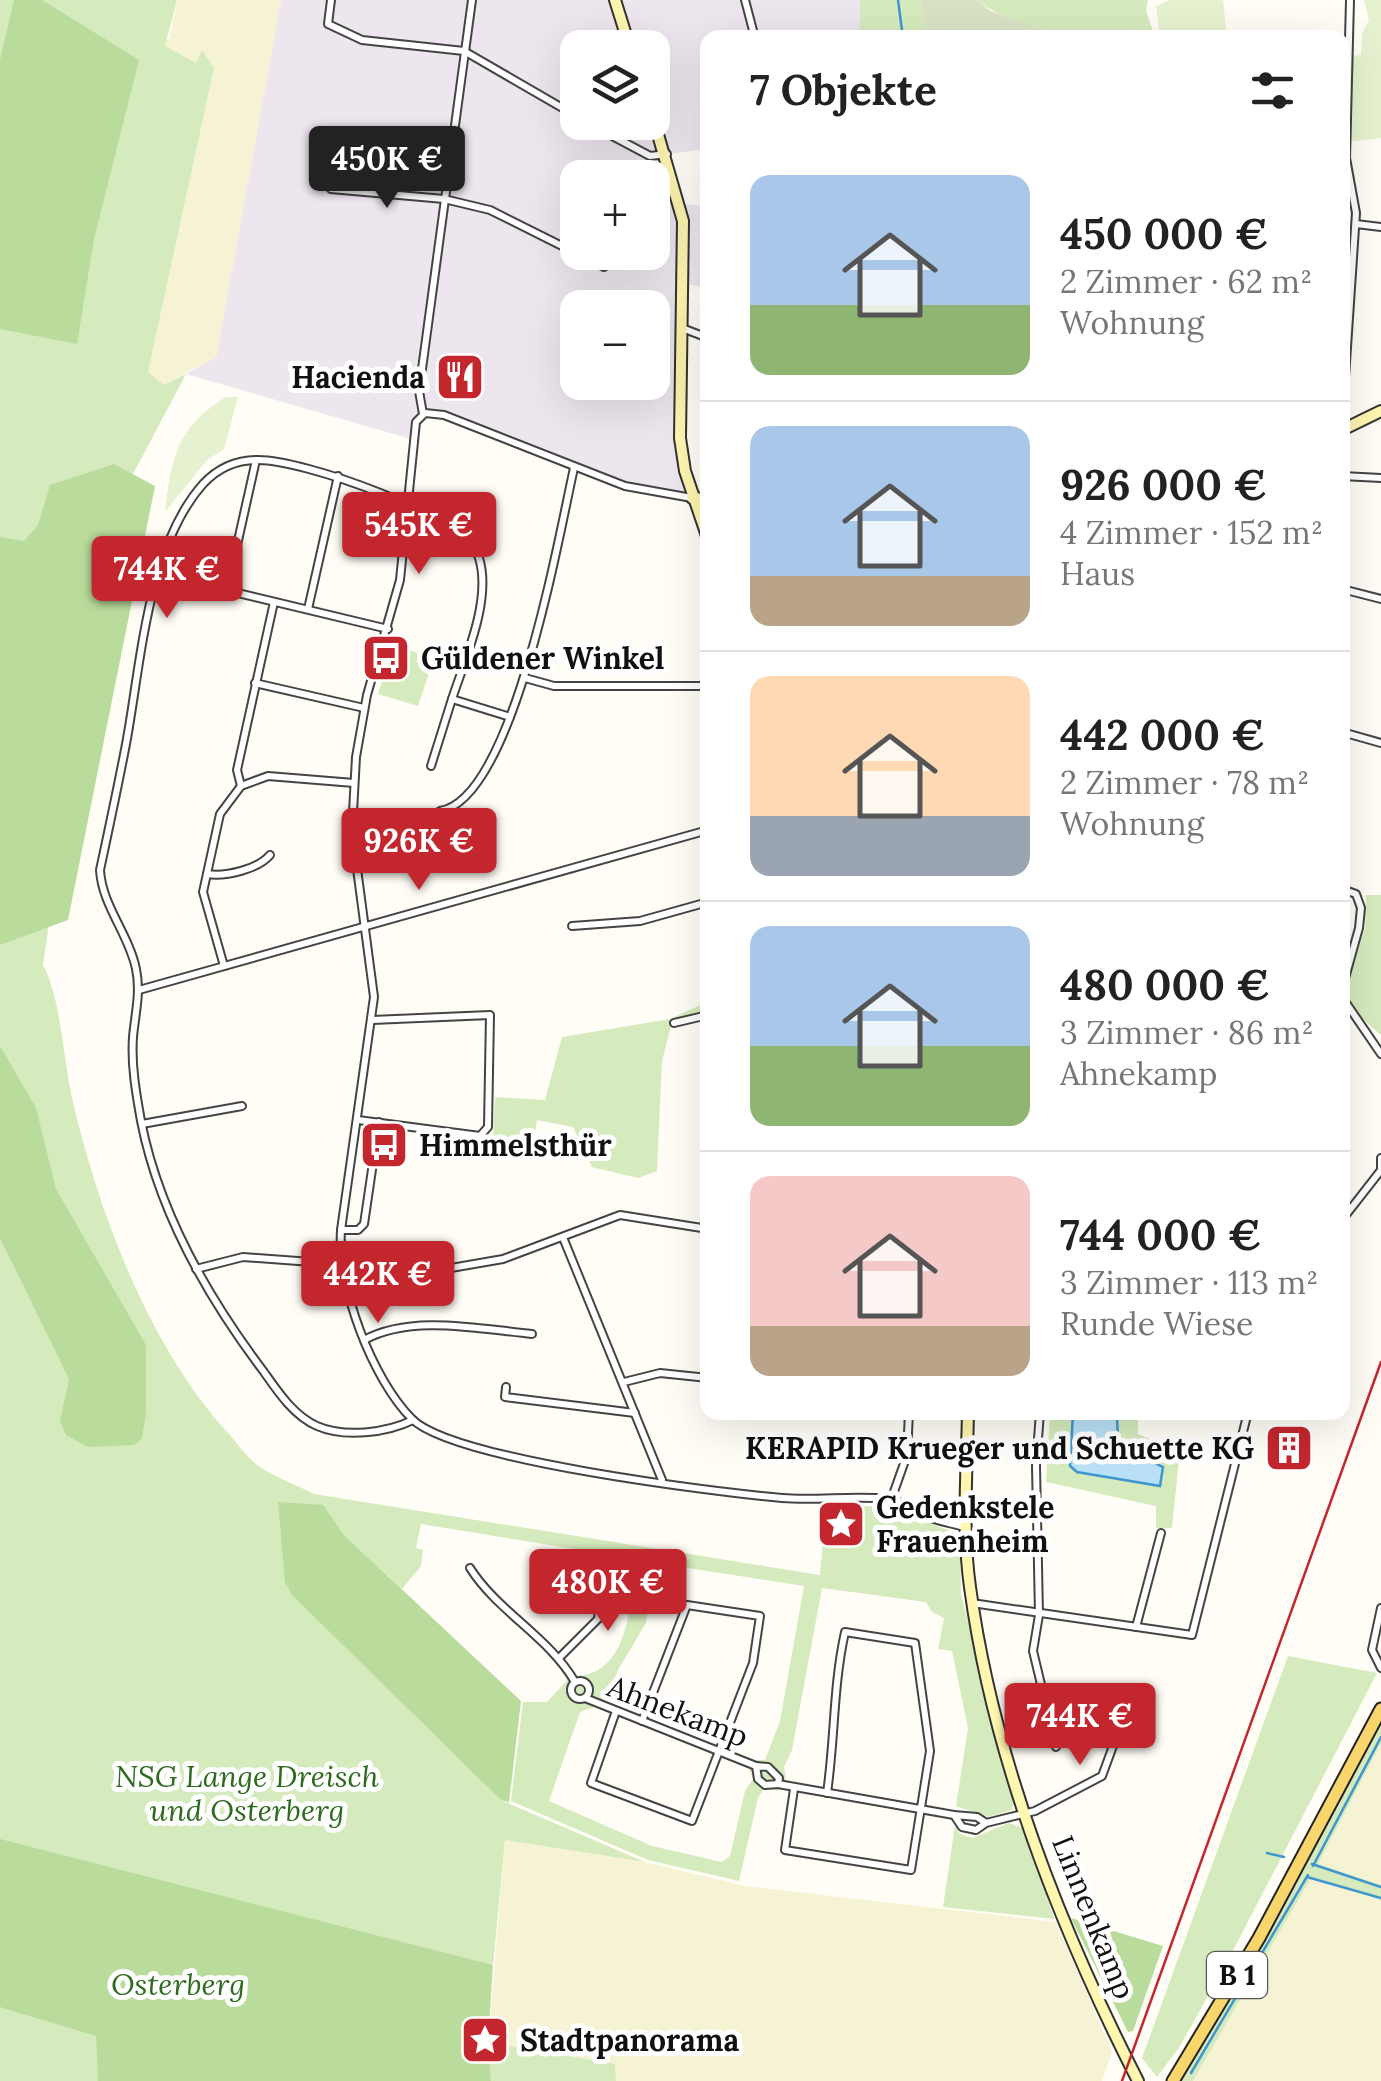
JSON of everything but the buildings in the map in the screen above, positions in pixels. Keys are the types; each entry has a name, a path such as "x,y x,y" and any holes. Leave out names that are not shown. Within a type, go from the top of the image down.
{"main road":[{"path":"615,0 624,30"},
{"path":"662,140 683,222 680,438 700,518"},
{"path":"1350,426 1381,411"},
{"path":"692,498 700,498"},
{"name":"Linnenkamp","path":"968,1420 972,1603 1004,1742 1066,1927 1138,2081"},
{"name":"B 1","path":"1173,2081 1259,1938 1381,1709"}],"street":[{"path":"331,0 328,24 362,40 464,51 560,107"},
{"path":"472,0 419,391 423,414 414,426 400,580 364,708 354,784 353,846 373,974 372,1020 341,1230 340,1264 364,1340 413,1420 454,1442 662,1482 784,1498 891,1500 968,1528"},
{"path":"744,0 753,30"},
{"path":"1349,30 1350,0"},
{"path":"620,140 650,156 667,154"},
{"path":"331,189 444,199 490,210 560,245"},
{"path":"1350,196 1356,224 1350,309"},
{"path":"1356,224 1381,227"},
{"path":"682,328 700,335"},
{"path":"423,414 454,418 574,468 644,492 692,498"},
{"path":"227,590 256,460"},
{"path":"413,1420 392,1430 336,1431 316,1426 286,1402 224,1320 196,1270 161,1190 142,1124 133,1069 140,990 132,949 101,890 100,870 158,574 188,503 206,480 230,464 256,460 293,463 338,476 407,505 471,540 480,561 482,594 431,766"},
{"path":"440,811 458,803 495,754 526,678 574,468"},
{"path":"308,608 338,476"},
{"path":"1350,476 1381,478"},
{"path":"158,574 388,628"},
{"path":"1350,591 1381,599"},
{"path":"240,786 237,770 274,601"},
{"path":"526,678 554,686 700,686"},
{"path":"255,683 364,708"},
{"path":"452,699 510,717"},
{"path":"1350,734 1381,743"},
{"path":"224,966 204,892 220,814 240,786 268,776 354,784"},
{"path":"140,990 700,832"},
{"path":"207,874 218,876 263,863 270,855"},
{"path":"1350,892 1356,894 1361,908 1350,955"},
{"path":"572,926 640,921 700,904"},
{"path":"1350,1003 1381,1054"},
{"path":"358,1120 480,1136 488,1128 490,1015 372,1020"},
{"path":"674,1023 700,1017"},
{"path":"142,1124 242,1106"},
{"path":"341,1230 358,1230 364,1224 379,1122"},
{"path":"1350,1210 1381,1170 1381,1158"},
{"path":"196,1270 243,1258 434,1272 502,1259 564,1240 620,1215 700,1228"},
{"path":"564,1240 662,1482"},
{"path":"364,1340 384,1329 411,1326 532,1334"},
{"path":"624,1382 660,1373 700,1377"},
{"path":"506,1388 505,1397 634,1413"},
{"path":"891,1500 907,1455 908,1420"},
{"path":"1039,1420 1036,1466 1039,1615 1033,1650 1056,1747"},
{"path":"972,1603 1192,1635 1246,1420"},
{"path":"1136,1627 1160,1533"},
{"name":"Ahnekamp","path":"470,1568 485,1591 559,1658 575,1682 572,1695 768,1768 779,1778 778,1784"},
{"path":"559,1658 598,1619 602,1584"},
{"path":"616,1711 592,1783 692,1821 753,1663 760,1616 687,1605 642,1721"},
{"path":"1381,1608 1372,1650 1381,1668"},
{"path":"794,1789 785,1850 911,1870 930,1750 912,1642 845,1632 834,1682 837,1724 827,1794"},
{"name":"Ahnekamp","path":"575,1682 587,1684 589,1692 584,1698"},
{"path":"986,1823 1027,1813 1102,1776 1124,1716"},
{"name":"Ahnekamp","path":"756,1766 758,1780 765,1785 973,1816 986,1823"},
{"name":"Ahnekamp","path":"954,1815 968,1830 986,1823"}],"shaded area":[{"path":"177,0 281,0 216,357 164,385 148,372 214,68 139,60 170,38"},
{"path":"281,0 860,0 859,30 700,30 700,150 667,154 669,160 560,160 560,270 670,270 670,166 680,204 700,205 700,287 682,283 681,461 687,493 623,483 453,415 420,413 411,439 186,374 216,357"},
{"path":"1381,1743 1381,2081 1193,2081 1308,1882"},
{"path":"505,1840 645,1862 745,1886 1056,1922 1112,2052 1102,2081 491,2081 488,2042"}],"green space":[{"name":"NSG Lange Dreisch und Osterberg","path":"0,0 177,0 165,46 196,63 202,50 214,68 148,372 164,385 186,374 133,474 116,466 43,965 58,1011 83,1141 130,1276 174,1360 243,1451 266,1471 314,1494 820,1575 826,1504 884,1507 957,1533 961,1595 1015,1797 1012,1810 988,1817 956,1806 968,1728 952,1651 938,1649 944,1618 932,1612 926,1602 822,1588 792,1750 784,1767 786,1779 779,1791 764,1788 758,1798 739,1881 648,1860 511,1801 523,1702 547,1702 571,1676 591,1673 606,1664 624,1634 636,1559 421,1524 416,1548 423,1550 421,1566 402,1589 344,1535 323,1506 503,1801 645,1862 505,1840 493,1965 489,1964 460,2081 0,2081","holes":["655,1563 804,1586 780,1721 765,1760 756,1760 749,1769 753,1779 745,1791 730,1856 722,1862 652,1846 549,1801 580,1712 606,1703 618,1670 646,1623"]},
{"path":"14,0 42,0 139,60 94,239 77,344 0,329 0,60"},
{"path":"860,0 920,0 925,30 859,30"},
{"path":"920,0 977,0 991,11 1043,30 925,30"},
{"path":"977,0 1148,0 1146,11 1153,30 1045,30 998,13"},
{"path":"1170,0 1223,0 1226,30 1159,30 1156,6"},
{"path":"1364,0 1381,0 1381,138 1350,142 1352,56 1361,55 1362,33 1369,20"},
{"path":"226,397 238,397 224,449 207,460 165,512 179,446 196,420"},
{"path":"114,464 155,486 68,920 0,945 0,537 24,541 38,525 50,485"},
{"path":"393,645 434,658 418,706 378,694"},
{"path":"1366,895 1381,895 1381,1035 1350,1003 1350,976 1365,928"},
{"path":"700,1005 700,1015 672,1022 662,1061 657,1171 638,1178 592,1167 573,1127 537,1120 534,1139 493,1136 495,1097 545,1100 562,1037 670,1019"},
{"path":"0,1046 36,1108 56,1189 146,1345 146,1414 142,1438 134,1445 88,1447 66,1435 60,1421 69,1379 0,1238"},
{"path":"1050,1420 1138,1420 1138,1434 1169,1447 1179,1459 1172,1528 1156,1528 1156,1506 1046,1482"},
{"path":"278,1502 323,1505 344,1535 521,1701 509,1802 501,1800 292,1595 285,1582"},
{"path":"1288,1656 1377,1673 1226,1964 1180,2046 1157,2077 1142,2058"},
{"path":"1381,1717 1381,1743 1318,1864 1381,1885 1381,1900 1311,1878 1193,2081 1179,2081"},
{"path":"1009,1823 1026,1829 1054,1919 943,1907 955,1826 960,1834 972,1838"},
{"name":"Osterberg","path":"0,1839 493,1965 488,2042 491,2081 98,2081 96,2036 0,2007"},
{"path":"1071,1918 1163,1946 1133,2031 1128,2032"},
{"path":"488,2042 615,2064 616,2081 491,2081"}],"water":[{"path":"1073,1420 1118,1420 1119,1440 1126,1452 1163,1467 1160,1486 1077,1472 1070,1466"}],"waterway":[{"path":"898,0 902,30"},
{"path":"1313,1866 1381,1737"},
{"path":"1267,1853 1284,1857"},
{"path":"1312,1864 1381,1887"},
{"path":"1191,2073 1308,1875"},
{"path":"1307,1877 1381,1898"}],"railway":[{"path":"1122,2081 1381,1362"}],"place":[{"name":"Hacienda","path":"460,377"},
{"name":"Güldener Winkel","path":"386,658"},
{"name":"Himmelsthür","path":"384,1145"},
{"name":"KERAPID Krueger und Schuette KG","path":"1289,1448"},
{"name":"Gedenkstele Frauenheim","path":"841,1524"},
{"name":"Stadtpanorama","path":"485,2040"}]}
